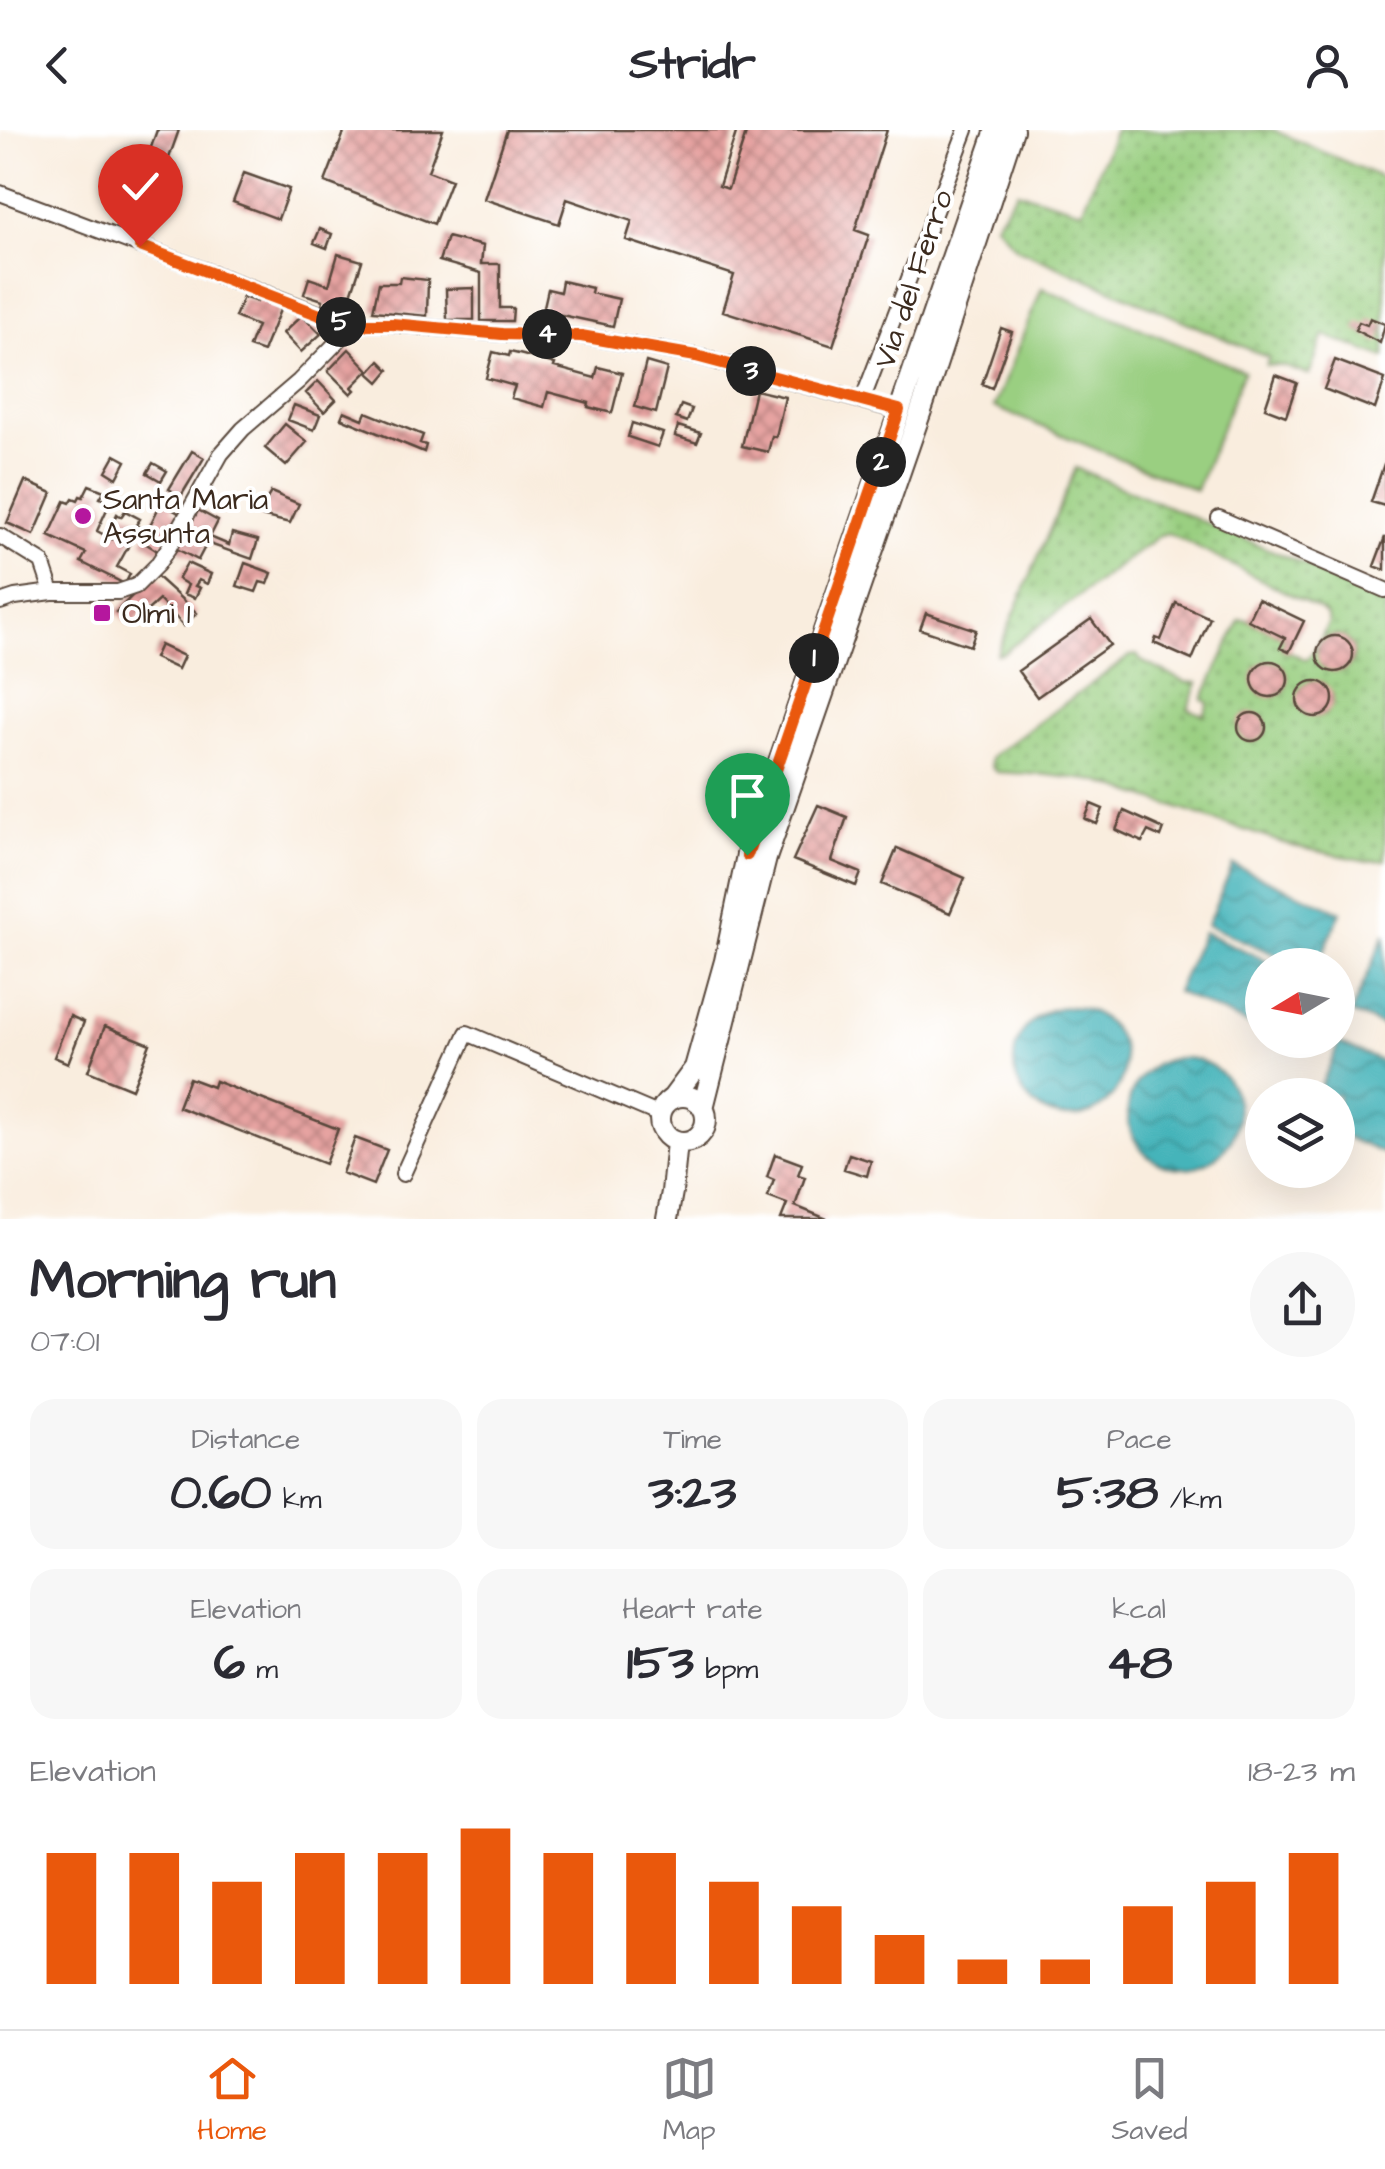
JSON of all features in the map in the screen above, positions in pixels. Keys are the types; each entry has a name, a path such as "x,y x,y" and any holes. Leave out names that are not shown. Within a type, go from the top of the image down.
{"main road":[{"name":"Via del Ferro","path":"899,410 996,130"},
{"name":"Via del Ferro","path":"703,1108 766,858 916,426 1013,130"},
{"path":"666,1107 682,1096 690,1097 703,1108 706,1119 700,1135 677,1142 665,1134 660,1123 666,1107 695,1068 725,961 747,855 899,410"},
{"path":"667,1219 677,1142"}],"street":[{"name":"Via del Ferro","path":"862,400 966,130"},
{"path":"0,193 354,328"},
{"name":"Via del Ferro","path":"354,328 392,324 502,334 581,336 696,356 899,410"},
{"path":"0,602 52,592 118,592 136,586 163,556 221,454 242,429 354,328"},
{"path":"1219,518 1385,590"},
{"path":"0,536 42,562 52,592"},
{"path":"402,1174 467,1033 666,1107"},
{"path":"658,1219 672,1192"}],"green space":[{"path":"1115,130 1273,130 1385,179 1385,358 1324,335 1309,375 1266,365 1269,358 1016,248 995,224 1017,191 1082,210"},
{"path":"1042,288 1244,371 1196,490 994,407"},
{"path":"1076,468 1385,601 1385,860 1367,861 1292,846 1097,781 997,772 990,761 1130,656 1137,655 1141,661 1185,682 1198,683 1188,709 1204,715 1209,703 1203,699 1240,620 1285,638 1281,648 1306,660 1329,622 1321,610 1168,533 997,654","holes":["1336,635 1352,646 1354,654 1348,667 1341,671 1322,667 1318,656 1325,640","1266,661 1282,665 1288,675 1286,689 1275,697 1261,695 1254,686 1254,672","1307,683 1324,683 1333,695 1330,709 1321,716 1310,716 1299,707 1299,691","1249,713 1260,715 1266,722 1266,731 1257,741 1248,741 1239,732 1240,720"]}],"water":[{"path":"1233,865 1341,912 1325,948 1260,948 1207,925"},
{"path":"1203,932 1245,951 1245,1023 1176,992"},
{"path":"1385,934 1385,1027 1355,1015 1355,1004"},
{"path":"1069,1007 1090,1011 1108,1023 1120,1041 1124,1062 1120,1083 1108,1101 1090,1113 1069,1117 1048,1113 1030,1101 1018,1083 1014,1062 1018,1041 1030,1023 1048,1011"},
{"path":"1355,1050 1385,1063 1385,1154 1355,1141 1355,1078 1324,1078 1333,1058 1355,1058"},
{"path":"1183,1058 1204,1062 1222,1074 1234,1092 1238,1113 1234,1134 1222,1152 1204,1164 1183,1168 1162,1164 1144,1152 1132,1134 1128,1113 1132,1092 1144,1074 1162,1062"}],"building":[{"path":"157,130 179,130 153,203 134,196"},
{"path":"345,130 443,130 428,171 451,180 434,224 325,182"},
{"path":"507,130 737,130 719,186 728,189 747,130 887,130 855,230 869,235 833,346 723,311 734,275 626,240 632,221 567,199 559,224 484,199"},
{"path":"244,173 289,189 278,219 233,202"},
{"path":"320,229 332,234 327,248 314,243"},
{"path":"447,237 483,246 481,264 500,264 500,308 513,308 512,321 481,321 481,273 439,261"},
{"path":"338,254 362,261 345,313 304,294 309,278 329,285"},
{"path":"400,277 428,280 427,316 373,311 379,283 399,283"},
{"path":"562,281 619,299 613,326 543,311 548,289 560,292"},
{"path":"474,288 474,320 447,320 446,289"},
{"path":"259,296 282,305 263,352 249,347 257,326 235,317 243,297 257,302"},
{"path":"302,315 321,334 301,352 283,333"},
{"path":"1370,318 1385,324 1380,343 1355,330 1359,322 1367,325"},
{"path":"1001,328 1012,332 992,388 982,384"},
{"path":"349,349 369,370 352,387 355,390 351,394 328,371"},
{"path":"493,352 523,355 595,378 598,367 622,373 612,413 548,392 544,407 511,398 515,386 486,378"},
{"path":"1335,360 1385,379 1375,409 1324,389"},
{"path":"380,361 389,370 379,382 369,373"},
{"path":"646,362 667,368 656,413 635,407"},
{"path":"1276,375 1297,383 1286,416 1265,408"},
{"path":"318,381 336,400 324,412 306,393"},
{"path":"755,390 785,397 776,437 772,436 768,452 742,446"},
{"path":"294,405 320,415 314,430 288,420"},
{"path":"681,405 692,409 687,422 676,418"},
{"path":"344,411 363,419 366,412 423,435 420,443 426,445 424,452 341,418"},
{"path":"632,423 663,433 658,447 628,437"},
{"path":"285,424 307,442 286,466 265,448"},
{"path":"678,426 701,433 697,443 675,436"},
{"path":"192,451 204,458 181,496 169,489"},
{"path":"115,455 126,461 117,478 106,471"},
{"path":"153,463 167,471 161,481 147,473"},
{"path":"1385,464 1385,506 1371,502"},
{"path":"25,481 52,493 34,535 7,523"},
{"path":"89,485 104,491 100,498 107,501 97,531 112,539 108,533 117,514 121,517 125,511 140,519 117,567 130,574 125,584 81,562 86,553 49,536 65,501 70,503 73,498 83,497"},
{"path":"271,492 299,504 290,523 257,515"},
{"path":"164,497 175,504 172,509 180,514 159,552 142,541"},
{"path":"196,509 218,521 210,537 229,545 232,533 258,540 252,559 207,543 198,560 175,548"},
{"path":"1385,537 1385,570 1374,566"},
{"path":"187,563 211,574 207,584 199,580 195,586 200,588 195,598 184,594 188,585 178,579"},
{"path":"245,563 272,573 268,584 260,582 256,592 237,586"},
{"path":"154,574 197,613 184,626 159,600 130,626 116,612"},
{"path":"1258,599 1304,621 1289,652 1280,648 1285,638 1248,620"},
{"path":"1176,603 1210,618 1192,660 1154,643 1156,638 1161,640"},
{"path":"926,613 976,630 970,646 920,629"},
{"path":"1091,619 1110,645 1037,697 1018,671"},
{"path":"1335,636 1348,641 1353,654 1348,667 1335,672 1322,667 1317,654 1322,641"},
{"path":"160,645 184,656 178,669 154,658"},
{"path":"1270,661 1283,666 1288,679 1283,692 1270,697 1257,692 1252,679 1257,666"},
{"path":"1315,681 1328,686 1333,699 1328,712 1315,717 1302,712 1297,699 1302,686"},
{"path":"1252,713 1262,717 1266,727 1262,737 1252,741 1242,737 1238,727 1242,717"},
{"path":"1091,804 1103,809 1097,824 1085,819"},
{"path":"818,805 847,817 832,861 861,873 856,886 793,860"},
{"path":"1124,811 1164,829 1161,837 1148,831 1142,842 1116,830"},
{"path":"897,848 965,878 950,913 882,884"},
{"path":"70,1016 84,1022 68,1063 54,1057"},
{"path":"105,1026 150,1044 132,1089 88,1071"},
{"path":"189,1078 213,1087 215,1081 338,1129 325,1164 178,1107"},
{"path":"355,1138 387,1150 373,1185 342,1173"},
{"path":"775,1154 802,1164 798,1175 805,1177 795,1206 827,1219 781,1219 787,1204 768,1197 774,1180 767,1177"},
{"path":"849,1154 871,1161 867,1176 844,1169"}],"place":[{"name":"Santa Maria Assunta","path":"83,516"},
{"name":"Olmi 1","path":"102,613"}],"route":[{"path":"140,246 354,328 392,324 502,334 581,336 696,356 899,410 747,855"}]}
